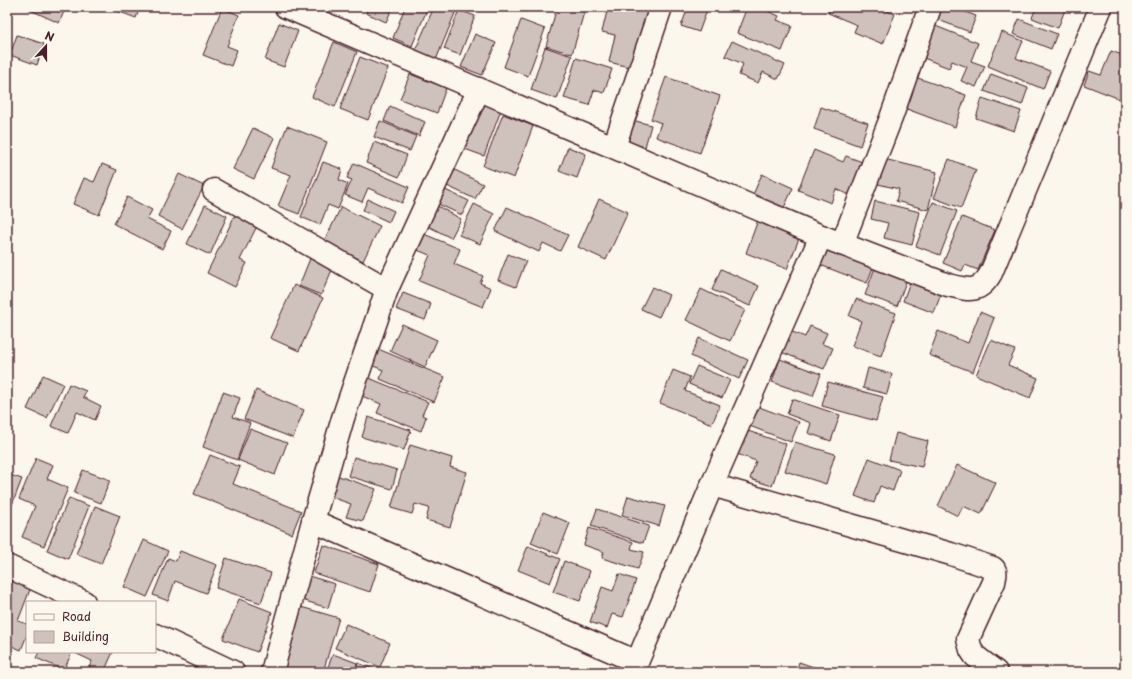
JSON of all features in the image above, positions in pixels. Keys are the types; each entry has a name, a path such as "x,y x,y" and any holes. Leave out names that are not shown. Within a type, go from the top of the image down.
{"street":[{"path":"286,7 821,236 948,285 964,289 973,289 980,286 986,282 991,273 1101,7"},
{"path":"614,147 661,7"},
{"path":"842,244 891,118 930,7"},
{"path":"272,672 343,418 387,289 479,89"},
{"path":"214,190 387,289"},
{"path":"313,521 635,667 712,485 821,236"},
{"path":"712,485 951,554 993,568 996,571 994,582 968,639 971,650 975,656 996,672"},
{"path":"7,566 82,601"},
{"path":"156,635 234,672"}],"building":[{"path":"26,7 66,7 59,23"},
{"path":"113,7 140,7 136,18 112,9"},
{"path":"368,7 393,7 386,22 366,13"},
{"path":"405,7 428,7 412,46 393,38"},
{"path":"434,7 440,7 455,13 436,60 415,51"},
{"path":"557,7 576,7 585,9 572,54 546,46"},
{"path":"608,7 630,7 647,11 633,68 609,62 615,35 602,32"},
{"path":"670,7 708,7 699,32 681,26 686,13"},
{"path":"747,7 758,7 779,16 777,20 792,26 782,51 737,33"},
{"path":"831,7 877,7 895,14 883,44 854,32 857,25 828,13"},
{"path":"937,7 965,7 963,11 976,16 970,32 933,18"},
{"path":"1036,7 1066,7 1058,28 1032,18"},
{"path":"222,8 239,15 227,46 237,50 231,66 203,55"},
{"path":"459,10 475,16 460,55 444,49"},
{"path":"1019,19 1057,34 1051,49 1013,34"},
{"path":"521,20 545,29 528,76 504,67"},
{"path":"279,23 298,31 284,67 265,60"},
{"path":"933,25 978,43 971,61 985,66 976,87 961,81 967,67 952,61 949,68 921,57"},
{"path":"1002,32 1023,41 1016,58 1050,71 1043,89 988,66"},
{"path":"475,34 496,43 482,75 461,67"},
{"path":"17,35 44,44 37,65 10,55"},
{"path":"732,41 785,65 778,79 763,72 758,83 739,75 743,64 725,56"},
{"path":"334,42 357,52 335,107 312,97"},
{"path":"545,47 572,56 557,99 531,90"},
{"path":"1111,51 1125,56 1125,101 1084,85 1089,71 1101,75"},
{"path":"360,57 388,68 368,120 340,109"},
{"path":"576,58 612,69 604,93 594,90 589,105 564,98"},
{"path":"410,74 446,88 437,113 400,99"},
{"path":"991,74 1028,88 1022,105 984,91"},
{"path":"666,77 720,96 700,153 656,137 661,123 651,119"},
{"path":"915,77 966,95 955,127 904,108"},
{"path":"982,98 1021,111 1014,131 976,118"},
{"path":"479,102 501,110 484,156 462,148"},
{"path":"390,106 425,122 419,136 384,121"},
{"path":"821,107 868,123 860,146 814,129"},
{"path":"503,114 533,126 514,178 483,166"},
{"path":"632,120 651,125 645,147 626,142"},
{"path":"380,121 416,136 410,151 374,137"},
{"path":"287,126 327,142 299,214 278,206 291,175 271,168"},
{"path":"253,128 274,138 254,179 233,169"},
{"path":"374,142 407,155 399,177 366,163"},
{"path":"568,147 586,154 577,178 559,171"},
{"path":"814,150 843,162 846,156 865,163 852,196 836,189 831,203 798,190"},
{"path":"884,159 937,172 928,210 896,201 899,189 878,184"},
{"path":"949,159 976,170 961,208 934,198"},
{"path":"323,162 342,169 339,180 348,184 338,209 328,205 320,225 301,217"},
{"path":"354,163 409,187 402,203 368,188 362,202 345,195 352,180 347,178"},
{"path":"102,164 117,170 99,215 73,204 84,178 94,182"},
{"path":"453,169 483,184 475,199 445,185"},
{"path":"179,174 204,186 182,229 158,216"},
{"path":"762,174 793,188 783,210 752,197"},
{"path":"441,188 469,201 462,215 434,202"},
{"path":"127,197 152,210 147,219 171,231 162,249 114,224"},
{"path":"368,199 394,211 389,222 363,210"},
{"path":"599,199 628,212 606,260 578,247"},
{"path":"875,201 920,212 912,245 884,238 888,223 871,219"},
{"path":"933,202 957,211 940,255 916,246"},
{"path":"434,204 461,219 451,238 424,224"},
{"path":"474,204 494,214 480,244 459,235"},
{"path":"205,205 227,216 210,255 187,244"},
{"path":"341,207 380,226 363,261 324,242"},
{"path":"507,207 568,235 560,251 543,243 539,252 495,231"},
{"path":"235,215 257,226 240,260 247,263 235,287 207,273"},
{"path":"962,217 995,230 978,270 965,265 962,271 943,263"},
{"path":"758,220 800,236 787,269 746,253"},
{"path":"419,232 460,249 454,264 483,276 480,283 491,288 483,307 419,281 430,255 412,248"},
{"path":"823,242 875,262 867,283 815,263"},
{"path":"313,251 336,261 321,295 299,286"},
{"path":"508,254 526,261 516,287 498,280"},
{"path":"876,265 908,276 897,306 865,295"},
{"path":"721,269 759,286 750,306 712,290"},
{"path":"911,279 942,291 934,313 903,301"},
{"path":"294,285 323,298 299,351 270,338"},
{"path":"652,287 669,295 659,317 641,309"},
{"path":"701,289 745,310 730,341 686,320"},
{"path":"403,293 431,304 425,320 396,309"},
{"path":"856,299 896,313 881,356 852,346 861,321 849,316"},
{"path":"980,312 994,318 973,372 929,355 938,331 968,343"},
{"path":"402,324 437,340 425,367 390,351"},
{"path":"810,326 827,333 822,344 833,348 824,369 781,352 790,331 805,337"},
{"path":"699,338 748,360 739,379 691,356"},
{"path":"991,340 1015,350 1008,365 1038,378 1030,398 976,375"},
{"path":"371,346 445,377 434,402 380,379 383,370 364,362"},
{"path":"780,359 821,374 813,396 772,382"},
{"path":"697,366 730,380 722,398 689,384"},
{"path":"868,368 892,374 887,394 863,388"},
{"path":"673,370 690,377 685,391 720,405 712,424 660,403"},
{"path":"43,375 63,384 47,418 27,409"},
{"path":"364,376 428,402 422,415 426,417 421,431 377,413 381,404 357,394"},
{"path":"828,382 883,397 876,421 822,406"},
{"path":"69,384 86,391 83,397 101,406 95,420 77,412 68,433 51,426"},
{"path":"256,390 304,410 293,438 244,419"},
{"path":"223,392 240,398 233,417 250,423 237,460 203,447"},
{"path":"792,399 840,415 831,441 808,433 811,423 787,414"},
{"path":"754,405 799,422 791,442 747,425"},
{"path":"368,417 411,430 404,450 362,437"},
{"path":"250,429 287,443 275,475 238,460"},
{"path":"745,430 786,444 772,486 750,479 756,461 737,454"},
{"path":"896,433 928,441 922,467 889,460"},
{"path":"795,442 835,454 826,484 785,471"},
{"path":"410,445 452,458 450,467 467,472 450,527 426,520 429,508 415,504 412,514 391,508"},
{"path":"210,455 240,467 233,484 301,511 292,534 194,494"},
{"path":"354,457 397,470 392,489 348,476"},
{"path":"36,458 53,465 47,479 68,488 44,546 22,537 35,506 19,499"},
{"path":"869,458 900,470 893,491 880,486 874,503 855,496"},
{"path":"957,465 996,483 981,514 963,506 958,516 938,506"},
{"path":"83,470 110,480 101,503 74,493"},
{"path":"7,474 22,479 8,515 7,515"},
{"path":"336,475 376,489 363,521 346,517 351,504 328,496"},
{"path":"628,496 665,506 659,526 622,515"},
{"path":"69,498 89,506 68,559 47,550"},
{"path":"95,506 120,516 101,564 76,554"},
{"path":"597,509 649,526 643,543 591,526"},
{"path":"543,512 570,523 558,554 531,543"},
{"path":"589,528 633,542 631,549 644,552 638,569 602,558 604,552 584,545"},
{"path":"144,540 168,551 147,597 124,587"},
{"path":"323,545 379,564 370,592 314,573"},
{"path":"528,546 560,559 550,583 518,570"},
{"path":"180,551 217,565 206,593 175,581 168,601 153,595 168,558 176,561"},
{"path":"226,558 271,573 261,603 216,588"},
{"path":"564,561 590,571 580,601 553,592"},
{"path":"7,571 14,574 7,591"},
{"path":"619,574 636,580 623,617 612,614 607,628 590,622 602,587 613,591"},
{"path":"309,576 335,584 328,608 302,600"},
{"path":"13,580 31,587 18,621 26,624 26,638 21,650 7,644 7,595"},
{"path":"239,599 272,612 257,652 223,639"},
{"path":"301,607 339,618 323,672 283,672"},
{"path":"346,624 390,643 380,667 335,648"},
{"path":"38,653 72,653 64,670 36,658"},
{"path":"75,653 113,653 104,672 87,672 92,661"},
{"path":"333,654 357,663 354,672 326,672"},
{"path":"799,662 828,672 796,672"},
{"path":"358,663 381,672 355,672"}]}
